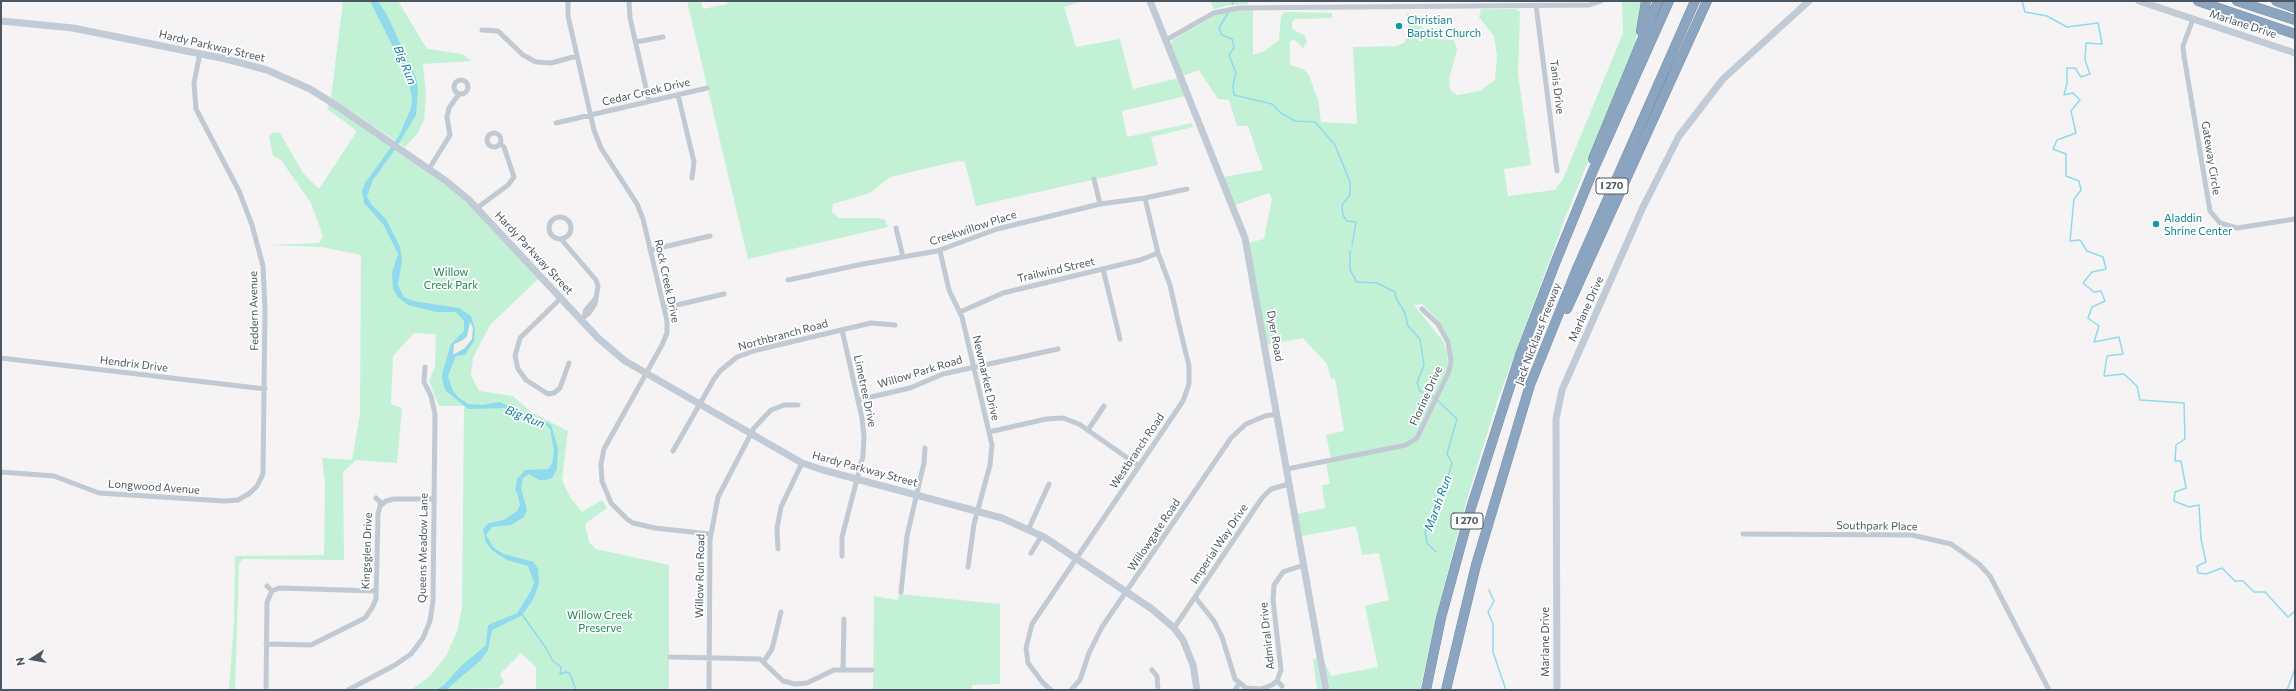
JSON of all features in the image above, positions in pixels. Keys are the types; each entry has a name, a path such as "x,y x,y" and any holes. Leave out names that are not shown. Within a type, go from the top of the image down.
{"highway":[{"path":"1636,51 1646,1"},
{"path":"1572,223 1587,173 1636,51 1658,1"},
{"name":"Jack Nicklaus Freeway","path":"1426,690 1459,553 1500,414 1572,223 1669,1"},
{"name":"Jack Nicklaus Freeway","path":"1446,690 1461,623 1486,527 1506,459 1542,354 1616,177 1695,1"},
{"path":"1542,354 1562,319 1606,226 1707,1"},
{"path":"2198,1 2295,34"},
{"path":"2237,1 2295,20"},
{"path":"2276,1 2295,8"}],"street":[{"name":"Rock Creek Drive","path":"568,1 568,16 591,115 601,148 637,204 643,219 667,321 666,333 662,345 604,449 600,470 604,491 616,510 634,523 655,528 710,534"},
{"path":"628,1 629,13 649,101"},
{"name":"Dyer Road","path":"1150,1 1245,238 1326,690"},
{"path":"1166,40 1214,13 1230,8 1404,3 1536,5 1592,4 1601,1"},
{"name":"Marlane Drive","path":"1557,690 1556,419 1564,386 1646,200 1679,136 1723,79 1809,1"},
{"name":"Marlane Drive","path":"2139,1 2295,53"},
{"name":"Tanis Drive","path":"1536,5 1557,171"},
{"name":"Gateway Circle","path":"2193,20 2183,50 2210,211 2220,223 2237,228 2295,219"},
{"name":"Hardy Parkway Street","path":"1,21 73,28 200,53 259,67 296,82 334,104 429,169 477,208 561,298 583,317 609,349 646,374 802,463 977,511 1029,528 1042,535 1152,609 1174,628 1190,656 1196,673 1197,690"},
{"path":"482,30 498,31 523,55 536,62 551,63 577,56"},
{"path":"636,42 663,37"},
{"name":"Feddern Avenue","path":"200,53 193,87 196,109 239,191 252,225 263,266 265,308 264,460 263,474 257,486"},
{"name":"Cedar Creek Drive","path":"556,123 707,88"},
{"path":"429,169 450,135 447,117 449,108 459,94"},
{"path":"678,95 694,162 692,178"},
{"path":"477,208 508,185 514,177 504,147 500,144"},
{"path":"1094,179 1100,204"},
{"name":"Creekwillow Place","path":"788,280 940,251 997,229 1100,204 1145,198 1187,189"},
{"name":"Westbranch Road","path":"1051,690 1043,683 1028,663 1026,648 1027,638 1032,624 1183,401 1189,379 1188,366 1170,285 1158,254 1145,198"},
{"path":"561,239 567,236 572,226 570,222 558,216 554,217 548,227 548,231 561,239 596,280 598,291 595,304 589,313 583,317"},
{"path":"896,228 903,257"},
{"path":"650,250 710,236"},
{"name":"Newmarket Drive","path":"940,251 949,290 960,312 989,432 992,455 977,511 968,567"},
{"name":"Trailwind Street","path":"960,312 1003,293 1158,254"},
{"path":"1103,269 1120,339"},
{"path":"664,308 724,294"},
{"path":"561,298 520,338 515,356 518,369 526,380 548,394 560,388 569,362"},
{"name":"Florine Drive","path":"1287,469 1410,443 1420,434 1451,366 1450,351 1438,324 1422,309"},
{"name":"Northbranch Road","path":"672,451 720,371 737,357 752,351 871,323 894,325"},
{"name":"Limetree Drive","path":"842,330 858,400 864,437 863,456 842,537 842,556"},
{"name":"Willow Park Road","path":"858,400 910,388 934,377 973,367 1058,349"},
{"name":"Hendrix Drive","path":"1,358 265,389"},
{"name":"Queens Meadow Lane","path":"348,690 395,665 411,654 423,638 430,621 433,601 435,414 431,396 424,382 425,367"},
{"name":"Willow Run Road","path":"709,690 710,534 721,489 751,434 770,410 784,405 798,405"},
{"path":"1088,430 1104,406"},
{"name":"Willowgate Road","path":"1071,690 1080,680 1089,654 1102,627 1237,431 1254,420 1277,414"},
{"path":"989,432 1055,418 1071,421 1088,430 1139,466"},
{"path":"901,592 907,536 924,462 925,448"},
{"path":"778,549 778,518 802,463"},
{"name":"Longwood Avenue","path":"1,472 54,476 99,493 224,501 238,500 250,493 257,486"},
{"path":"1029,528 1049,484"},
{"name":"Imperial Way Drive","path":"1174,628 1262,498 1271,489 1289,484"},
{"path":"376,498 382,504"},
{"name":"Kingsglen Drive","path":"266,644 304,645 316,643 364,618 374,604 376,591 378,514 382,504 386,501 394,499 434,499"},
{"name":"Southpark Place","path":"1743,534 1912,535 1951,544 1970,556 1990,576 2049,690"},
{"path":"1031,553 1042,535"},
{"name":"Admiral Drive","path":"1239,684 1246,688 1261,688 1277,681 1280,676 1282,664 1273,592 1274,585 1283,572 1304,565"},
{"path":"267,586 272,591"},
{"path":"266,690 267,602 272,591 279,588 376,591"},
{"path":"1195,597 1214,621 1227,651 1235,679 1239,684 1235,690"},
{"path":"764,661 772,649 781,612"},
{"path":"843,669 844,619"},
{"path":"670,657 748,658 764,661 783,681 795,684 807,683 827,672 843,669 872,670"},
{"path":"1152,670 1157,676 1158,690"},
{"path":"1277,681 1282,686"}],"green space":[{"path":"343,1 398,1 427,49 462,54 472,61 423,64 426,95 424,120 418,133 405,147 331,98"},
{"path":"687,1 701,1 703,9 727,4 727,1 1084,1 1064,7 1076,47 1120,39 1133,89 1179,78 1186,96 1122,111 1127,137 1192,123 1193,127 1151,137 1158,165 976,206 965,162 958,161 890,177 870,193 833,204 832,212 839,218 878,218 885,220 888,227 748,259"},
{"path":"1210,1 1248,1 1248,4 1230,5 1214,9"},
{"path":"1622,1 1643,1 1634,49 1567,213 1497,402 1466,502 1440,602 1420,690 1330,690 1324,661 1331,676 1378,667 1365,606 1389,600 1379,553 1362,555 1356,526 1302,536 1297,514 1325,508 1322,485 1330,484 1326,464 1402,447 1414,443 1420,438 1451,370 1444,330 1435,317 1422,304 1414,305 1443,341 1447,352 1448,366 1416,436 1408,442 1331,458 1326,435 1344,431 1335,378 1331,379 1327,364 1303,338 1267,345 1248,243 1264,239 1272,199 1269,193 1235,205 1223,177 1263,170 1248,126 1237,126 1229,100 1218,99 1199,70 1182,76 1170,45 1173,40 1218,14 1234,10 1253,10 1253,55 1265,51 1279,40 1281,17 1284,12 1332,13 1332,18 1295,19 1292,22 1292,29 1304,35 1307,42 1303,48 1294,39 1290,42 1290,65 1303,69 1309,75 1318,100 1321,122 1357,124 1353,47 1396,46 1404,43 1409,35 1407,12 1433,39 1454,40 1457,50 1449,79 1450,90 1457,95 1480,91 1495,80 1497,56 1494,36 1479,17 1481,9 1516,9 1520,12 1518,74 1531,165 1504,169 1508,196 1555,190 1563,179 1623,33"},
{"path":"329,104 449,188 471,207 538,279 490,325 473,358 471,375 479,391 513,396 531,412 568,431 562,480 570,497 582,512 602,500 607,508 585,524 589,542 596,549 669,565 669,690 536,690 536,667 521,653 500,674 504,682 498,688 411,690 430,676 446,656 457,632 462,607 464,406 439,406 429,381 435,367 436,334 414,333 393,356 391,404 402,408 397,463 356,460 343,472 344,560 243,559 239,563 235,690 229,690 234,621 235,556 324,555 325,483 322,458 352,460 360,414 361,255 322,247 270,245 319,243 323,236 311,203 281,160 273,156 269,137 273,132 280,133 303,173 319,189 357,131 327,109"},
{"path":"899,594 1000,604 1000,684 972,685 971,690 873,690 874,596 898,600"},
{"path":"1317,658 1322,690 1317,690 1313,659"}],"sand":[{"path":"470,322 473,328 472,339 465,348 453,355 454,344 463,340 467,335"}],"water":[{"name":"Big Run","path":"370,1 378,1 387,15 416,78 418,89 416,115 396,148 373,180 367,196 371,204 386,219 400,247 402,260 398,285 404,297 413,301 459,308 471,316 475,330 474,341 465,355 456,356 448,376 452,389 458,397 468,404 482,405 500,402 535,419 546,422 551,425 558,448 557,469 552,478 539,480 529,474 523,478 521,488 527,510 524,517 511,525 492,527 486,535 494,548 504,554 534,562 538,569 539,584 533,600 521,616 492,630 488,650 481,660 446,690 436,690 444,685 460,667 486,645 488,625 517,613 531,591 534,582 528,566 507,560 493,551 486,543 483,529 489,523 504,520 517,511 520,505 517,492 515,491 517,479 525,470 548,469 552,464 554,451 550,429 545,424 521,420 505,408 468,409 445,390 442,379 443,370 451,344 464,331 464,321 456,312 436,312 408,305 398,297 393,289 392,273 398,254 383,224 364,203 362,191 365,183 399,136 411,108 412,97 405,66 399,59","holes":["470,322 473,328 472,339 465,348 453,355 454,344 463,340 467,336"]}],"waterway":[{"name":"Marsh Run","path":"1232,5 1234,1"},
{"path":"2022,1 2025,12 2047,16 2067,27 2098,23 2102,44 2086,43 2085,60 2090,74 2081,77 2075,68 2067,68 2067,83 2064,95 2073,93 2080,100 2071,111 2076,133 2057,140 2053,149 2066,154 2066,176 2079,181 2081,190 2074,199 2070,241 2080,240 2087,251 2103,257 2106,269 2092,272 2083,283 2094,292 2101,291 2105,301 2092,307 2088,318 2099,326 2094,342 2119,337 2123,354 2107,356 2104,376 2124,374 2137,386 2140,400 2184,403 2185,439 2176,445 2175,461 2181,461 2186,488 2175,492 2174,501 2189,507 2199,505 2201,539 2206,562 2197,566 2198,573 2206,574 2222,568 2235,581 2243,581 2254,592 2265,592 2288,617 2295,611"},
{"name":"Marsh Run","path":"1228,13 1219,28 1222,35 1232,39 1234,48 1229,55 1236,73 1233,85 1234,95 1272,104 1281,113 1295,121 1315,122 1335,145 1350,182 1350,195 1342,205 1343,215 1347,221 1356,222 1352,246"},
{"name":"Marsh Run","path":"1350,251 1350,270 1357,282 1377,283 1395,292 1396,298 1405,313 1408,326 1420,339 1424,365 1417,383 1420,391 1434,398"},
{"name":"Marsh Run","path":"1436,552 1427,543 1425,532 1433,511 1441,501 1452,463 1447,454 1457,419 1437,400"},
{"name":"Marsh Run","path":"1489,590 1494,601 1488,612 1493,624 1493,652 1506,690"},
{"path":"521,613 546,648 553,661 561,667 560,674 566,672 570,674 576,690"},
{"path":"2287,690 2295,669"}],"place":[{"name":"Christian Baptist Church","path":"1399,26"},
{"name":"Aladdin Shrine Center","path":"2156,224"}],"park label":[{"name":"Willow Creek Park","path":"451,278"},
{"name":"Willow Creek Preserve","path":"600,621"}]}
